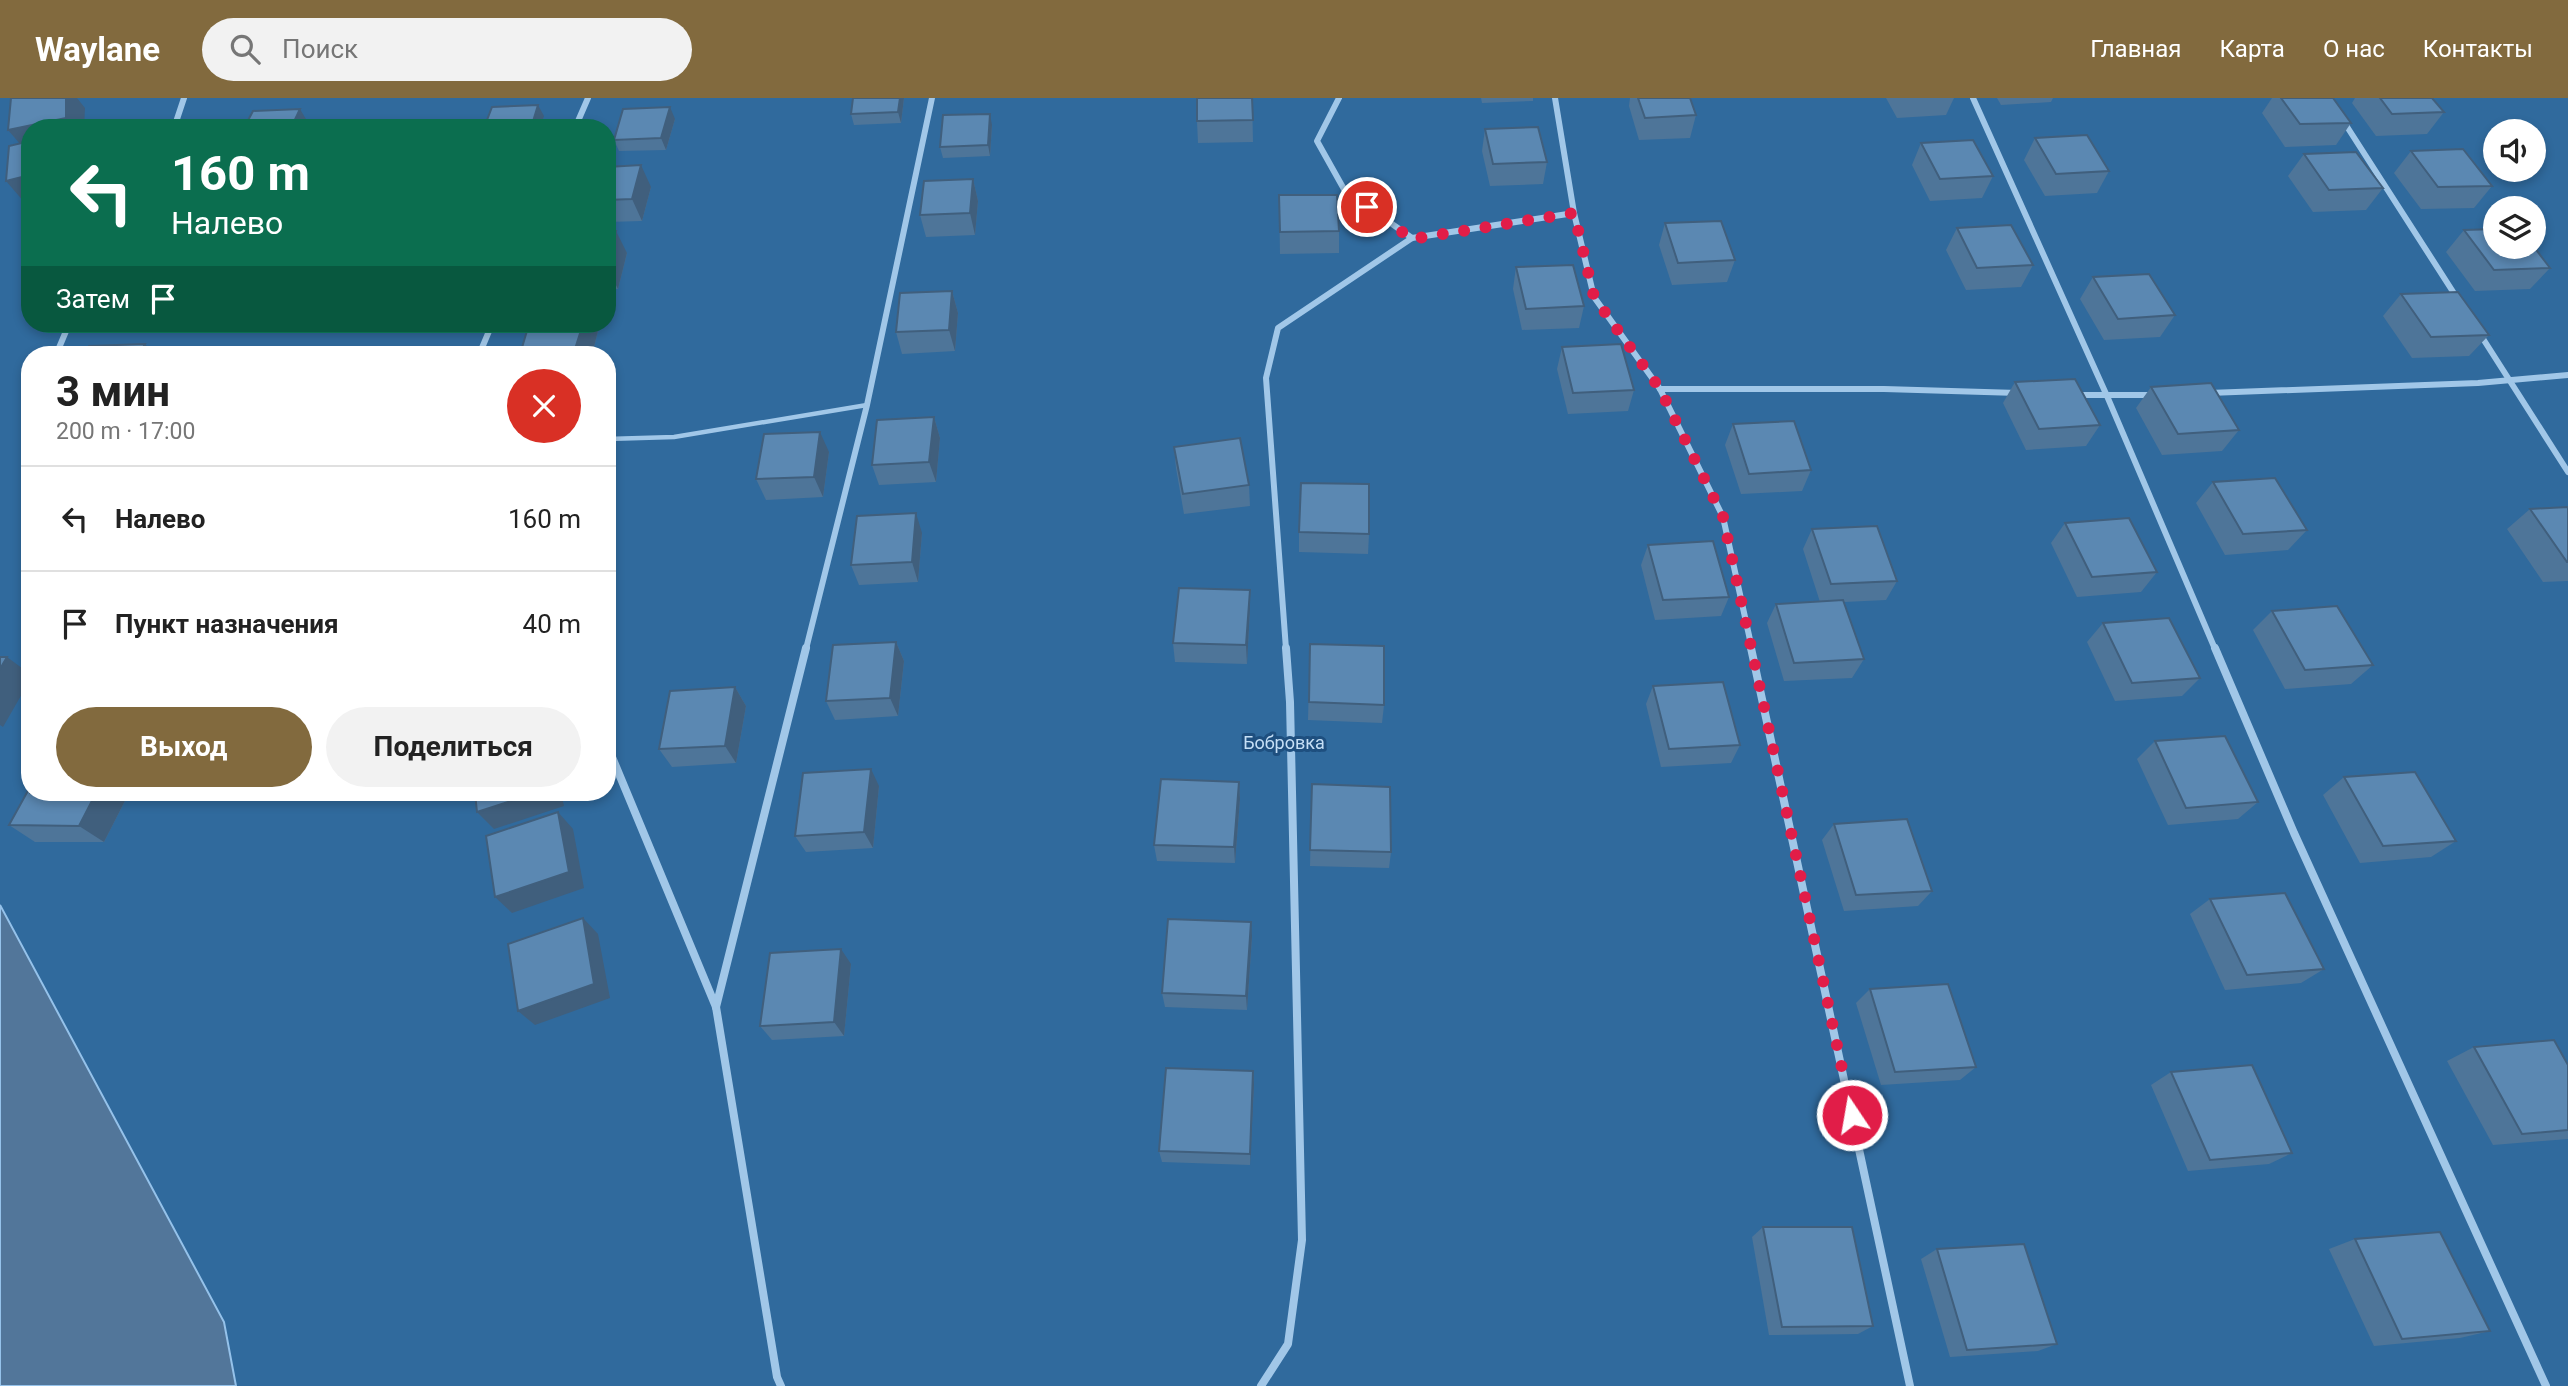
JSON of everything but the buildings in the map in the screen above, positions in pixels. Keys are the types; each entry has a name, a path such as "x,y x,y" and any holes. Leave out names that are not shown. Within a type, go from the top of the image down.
{"street":[{"path":"177,119 184,98"},
{"path":"579,119 588,98"},
{"path":"716,1007 867,405 932,98"},
{"path":"1339,98 1317,141 1345,191 1412,239"},
{"path":"1555,98 1574,213 1594,297 1660,389 1723,517 1910,1386"},
{"path":"1973,98 2107,396 2294,832 2546,1386"},
{"path":"2337,110 2464,309"},
{"path":"1261,1386 1288,1344 1302,1240 1290,702 1266,378 1278,328 1412,239 1574,213"},
{"path":"2479,332 2568,472"},
{"path":"2203,393 2478,383 2568,375"},
{"path":"1660,389 1884,389 2024,394"},
{"path":"2066,395 2162,394"},
{"path":"616,767 716,1007 777,1377 781,1386"}],"lane":[{"path":"616,439 674,437 867,405"}],"green space":[{"name":"Бобровка","path":"0,98 2568,98 2568,1386 0,1386"}],"shaded area":[{"path":"0,905 224,1322 236,1386 0,1386"}],"route":[{"path":"1367,207 1412,239 1574,213 1594,297 1660,389 1723,517 1852,1115"}]}
